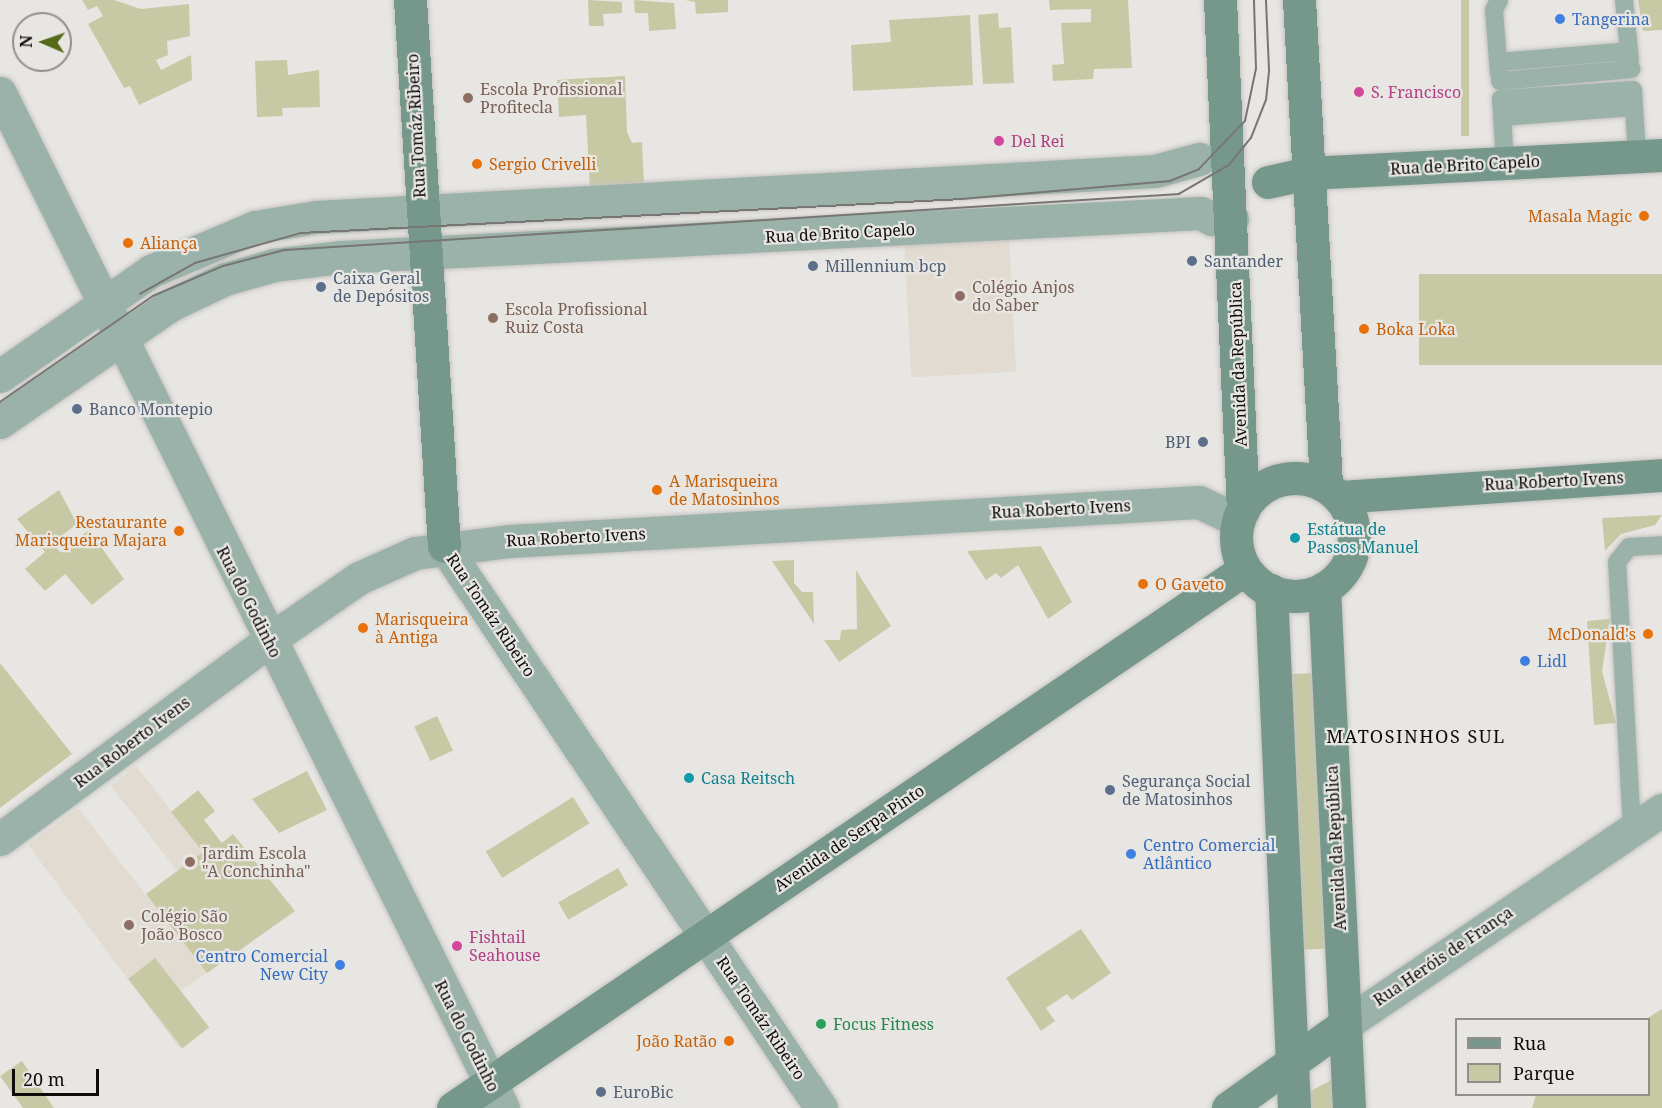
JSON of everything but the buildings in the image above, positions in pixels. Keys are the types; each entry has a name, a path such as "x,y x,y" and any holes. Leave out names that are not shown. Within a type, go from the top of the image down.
{"main road":[{"name":"Rua Tomáz Ribeiro","path":"410,0 420,253 444,546"},
{"name":"Avenida da República","path":"1220,0 1232,219 1241,515"},
{"path":"1299,0 1308,173 1332,492"},
{"name":"Rua de Brito Capelo","path":"1269,183 1308,173 1650,155"},
{"path":"1232,219 1247,192 1269,183 1296,188 1312,214"},
{"name":"Rua Roberto Ivens","path":"1332,492 1662,474"},
{"path":"1288,478 1332,492 1348,512 1353,546 1349,563 1324,588 1298,596 1271,590 1245,568 1236,547 1241,515 1270,483 1288,478"},
{"path":"1353,546 1409,489"},
{"name":"Avenida de Serpa Pinto","path":"453,1108 496,1095 705,936 1245,568"},
{"name":"Avenida da República","path":"1324,588 1349,1108"},
{"path":"1271,590 1294,1108"},
{"name":"Rua Heróis de França","path":"1228,1108 1344,1025"}],"street":[{"name":"Rua do Godinho","path":"0,93 125,333 268,641 496,1095"},
{"path":"0,376 151,272 255,227 316,216 1155,171 1199,159"},
{"name":"Rua de Brito Capelo","path":"0,422 125,333 216,284 254,271 420,253 1201,213 1212,219 1232,219"},
{"path":"74,324 92,355"},
{"name":"Rua Roberto Ivens","path":"0,839 268,641 359,578 444,546 1199,502 1241,515"},
{"name":"Rua Tomáz Ribeiro","path":"444,546 821,1108"},
{"name":"Rua Heróis de França","path":"1344,1025 1662,810"}],"lane":[{"path":"1499,0 1494,10 1505,163"},
{"path":"1624,0 1633,99 1650,155"},
{"path":"1498,62 1629,51"},
{"path":"1500,81 1631,69"},
{"path":"1501,99 1633,99"},
{"path":"1502,117 1633,99"},
{"path":"1632,829 1618,555 1641,546 1662,530"},
{"path":"1641,546 1662,545"}],"shaded area":[{"name":"Colégio Anjos do Saber","path":"1009,236 1016,372 911,377 904,241"},
{"name":"Jardim Escola \"A Conchinha\"","path":"136,766 265,931 240,951 111,786"},
{"name":"Colégio São João Bosco","path":"78,808 207,973 180,991 209,1028 180,1049 28,845"}],"green space":[{"path":"82,0 114,0 141,9 189,4 190,36 167,41 168,55 156,60 161,70 191,55 192,80 139,105 130,86 124,88 88,24 103,16 97,6 88,10"},
{"path":"588,0 622,2 622,13 603,14 604,26 589,26"},
{"path":"634,0 674,3 676,29 649,31 648,13 635,13"},
{"path":"685,0 728,0 728,12 696,14 695,2"},
{"path":"1049,0 1128,0 1132,68 1094,69 1093,79 1053,81 1052,65 1064,64 1061,23 1091,22 1091,9 1050,10"},
{"path":"1461,0 1469,0 1469,136 1461,136"},
{"path":"1638,0 1662,0 1662,30 1643,31"},
{"path":"998,13 999,28 1011,27 1014,83 983,84 978,15"},
{"path":"970,15 973,85 853,91 851,45 891,42 889,20"},
{"path":"287,60 288,75 319,70 320,107 282,108 283,116 257,117 255,61"},
{"path":"625,76 627,132 632,143 642,142 644,187 590,190 586,115 559,117 557,80"},
{"path":"1419,274 1662,274 1662,365 1419,365"},
{"path":"59,490 77,524 52,543 60,552 89,530 124,579 92,605 65,574 45,591 25,569 45,552 17,519"},
{"path":"1662,515 1655,525 1621,534 1605,551 1602,518"},
{"path":"1041,546 1072,602 1048,619 1018,565 1001,578 996,573 986,580 967,551"},
{"path":"794,560 794,583 802,592 813,592 814,624 772,561"},
{"path":"856,570 891,626 839,662 824,640 840,640 841,630 857,629"},
{"path":"1610,619 1602,671 1616,723 1594,725 1587,621"},
{"path":"0,663 72,754 0,808"},
{"path":"1313,673 1327,949 1295,950 1281,675"},
{"path":"437,716 453,750 430,761 414,727"},
{"path":"307,771 327,810 279,833 252,799"},
{"path":"198,790 215,811 204,820 222,843 233,834 295,911 207,973 146,894 203,852 171,812"},
{"path":"573,797 589,823 502,878 486,852"},
{"path":"618,868 628,885 568,920 558,902"},
{"path":"1081,929 1111,973 1072,1000 1067,994 1046,1008 1055,1021 1041,1031 1006,978"},
{"path":"155,958 209,1027 182,1048 128,979"},
{"path":"1662,1009 1662,1108 1532,1108 1536,1096 1650,1096 1650,1018 1648,1018"},
{"path":"22,1061 54,1108 23,1108 0,1076"},
{"path":"1335,1078 1337,1108 1306,1108 1305,1094"}],"tram line":[{"path":"140,294 195,263 301,233 962,199 1170,181 1199,169 1245,121 1256,69 1254,0"},
{"path":"0,402 153,296 223,266 285,250 1179,194 1229,165 1251,138 1266,100 1269,70 1266,0"}],"place":[{"name":"Tangerina","path":"1560,19"},
{"name":"S. Francisco","path":"1359,92"},
{"name":"Escola Profissional Profitecla","path":"468,98"},
{"name":"Del Rei","path":"999,141"},
{"name":"Sergio Crivelli","path":"477,164"},
{"name":"Masala Magic","path":"1644,216"},
{"name":"Aliança","path":"128,243"},
{"name":"Santander","path":"1192,261"},
{"name":"Millennium bcp","path":"813,266"},
{"name":"Caixa Geral de Depósitos","path":"321,287"},
{"name":"Colégio Anjos do Saber","path":"960,296"},
{"name":"Escola Profissional Ruiz Costa","path":"493,318"},
{"name":"Boka Loka","path":"1364,329"},
{"name":"Banco Montepio","path":"77,409"},
{"name":"BPI","path":"1203,442"},
{"name":"A Marisqueira de Matosinhos","path":"657,490"},
{"name":"Restaurante Marisqueira Majara","path":"179,531"},
{"name":"Estátua de Passos Manuel","path":"1295,538"},
{"name":"O Gaveto","path":"1143,584"},
{"name":"Marisqueira à Antiga","path":"363,628"},
{"name":"McDonald's","path":"1648,634"},
{"name":"Lidl","path":"1525,661"},
{"name":"Casa Reitsch","path":"689,778"},
{"name":"Segurança Social de Matosinhos","path":"1110,790"},
{"name":"Centro Comercial Atlântico","path":"1131,854"},
{"name":"Jardim Escola \"A Conchinha\"","path":"190,862"},
{"name":"Colégio São João Bosco","path":"129,925"},
{"name":"Fishtail Seahouse","path":"457,946"},
{"name":"Centro Comercial New City","path":"340,965"},
{"name":"Focus Fitness","path":"821,1024"},
{"name":"João Ratão","path":"729,1041"},
{"name":"EuroBic","path":"601,1092"}],"district":[{"name":"MATOSINHOS SUL","path":"1416,736"}]}
